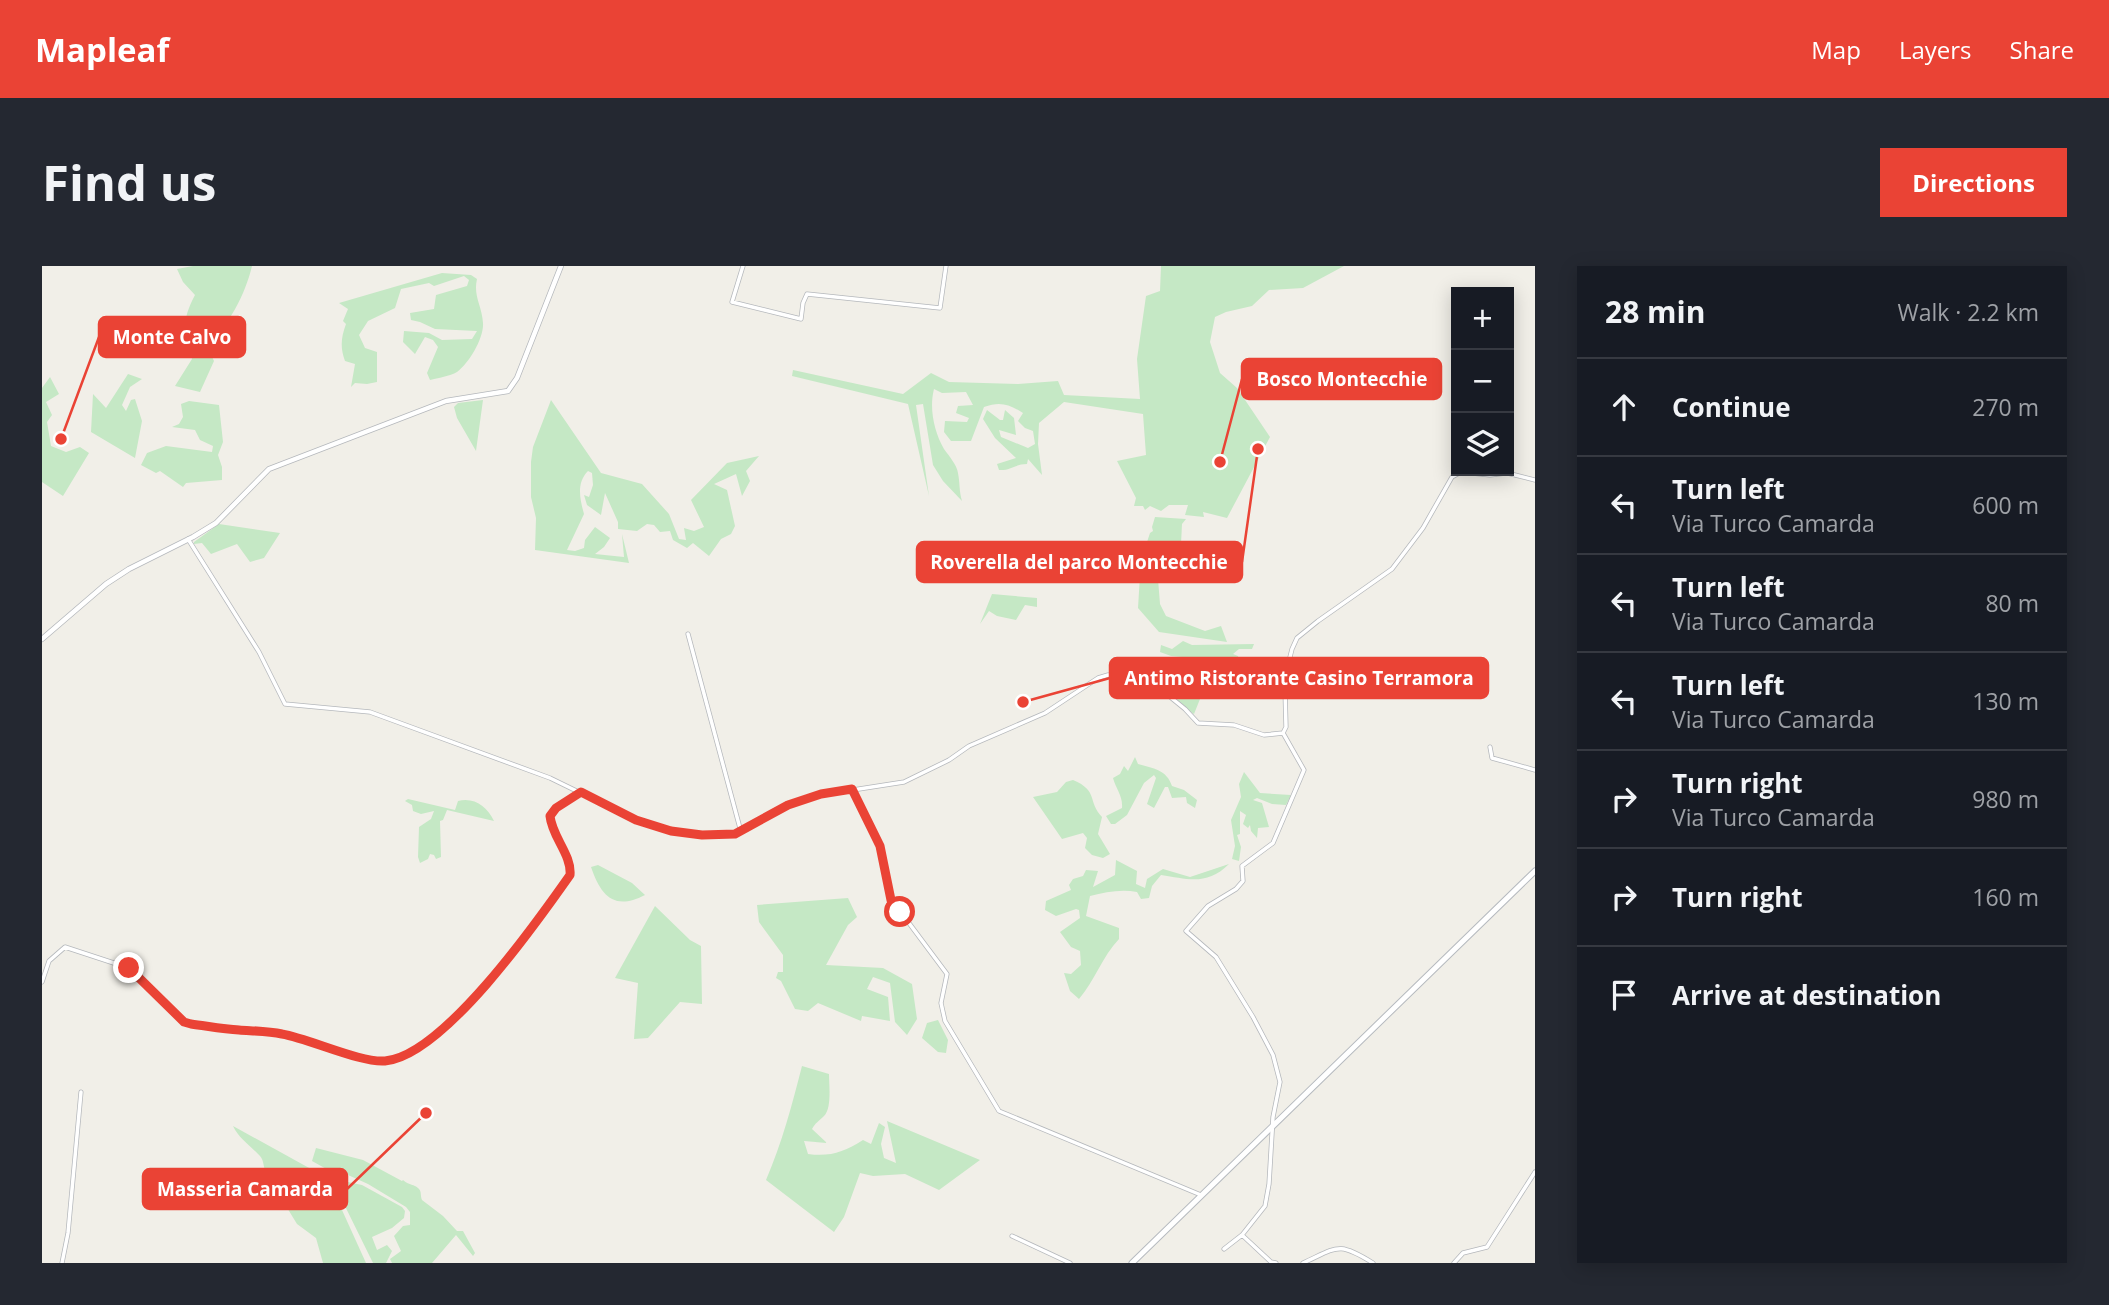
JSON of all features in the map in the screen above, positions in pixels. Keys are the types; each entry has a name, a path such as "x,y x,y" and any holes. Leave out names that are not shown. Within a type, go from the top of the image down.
{"main road":[{"path":"1132,1263 1535,871"}],"street":[{"path":"42,639 106,584 216,523 269,469 446,401 508,391 517,378 561,266"},
{"path":"743,266 732,302 801,319 807,294 940,308 946,266"},
{"path":"1283,733 1286,727 1285,690 1288,665 1297,638 1392,569 1423,528 1452,477 1461,472 1507,473 1535,480"},
{"path":"188,540 258,652 285,704 370,712 581,792 636,820 671,831 702,835 735,834 788,805 821,794 904,782 949,760 969,746 1045,713 1098,678 1108,675 1142,674 1198,723 1234,725 1264,735 1283,733"},
{"path":"688,634 741,832"},
{"path":"1224,1249 1242,1235 1265,1206 1280,1082 1273,1055 1216,957 1186,931 1209,906 1243,881 1242,866 1273,843 1304,770 1283,733"},
{"path":"1490,747 1492,758 1535,770"},
{"path":"852,789 880,846 891,900 947,974 941,1003 945,1021 999,1111 1201,1195"},
{"path":"42,982 48,961 65,947 129,968 184,1022 280,1033 365,1059 385,1061 424,1045 447,1025 510,957 570,875 570,866 552,831 550,816 556,808 581,792"},
{"path":"62,1263 68,1233 81,1092"},
{"path":"1454,1263 1463,1253 1487,1247 1535,1171"},
{"path":"1242,1235 1276,1263"},
{"path":"1012,1236 1070,1263"},
{"path":"1303,1263 1331,1249 1342,1247 1351,1249 1373,1263"}],"green space":[{"path":"193,266 252,266 235,309 207,346 214,361 200,392 175,386 192,359 185,326 195,295 183,282 177,269"},
{"path":"1161,266 1344,266 1303,288 1269,290 1252,306 1215,317 1210,342 1220,373 1237,388 1270,437 1227,518 1203,512 1204,517 1185,515 1188,505 1169,505 1161,511 1150,506 1145,510 1143,506 1134,506 1136,498 1117,461 1146,455 1143,414 1064,402 1039,423 1038,444 1042,475 1028,459 1027,464 999,470 997,464 1016,458 995,438 983,419 987,410 1003,420 1005,410 1014,418 1016,435 999,430 1001,437 1028,448 1035,444 1033,431 1018,421 1023,413 1004,404 984,407 971,441 951,441 944,432 945,421 967,422 969,418 956,413 958,406 973,405 966,392 942,393 934,389 932,412 935,428 957,470 962,501 943,481 933,465 923,404 916,405 929,496 908,404 792,376 793,370 903,394 931,373 949,382 1018,384 1058,381 1064,395 1140,399 1137,359 1146,296 1160,291"},
{"path":"442,273 471,275 477,279 476,291 483,329 475,350 466,363 457,372 430,380 427,373 438,347 433,340 425,337 415,354 403,342 404,331 429,333 442,340 472,339 477,331 435,329 411,320 410,313 434,309 436,295 467,286 469,280 464,276 434,286 429,283 401,289 395,308 368,321 359,335 365,348 377,352 377,382 355,383 351,387 355,364 345,361 342,347 346,324 343,321 348,309 339,303"},
{"path":"128,374 142,379 130,387 122,405 126,411 131,400 135,399 142,421 135,458 91,432 93,394 106,408"},
{"path":"50,377 59,394 46,402 52,415 47,422 51,446 66,452 80,447 89,453 63,496 42,482 42,388"},
{"path":"483,400 476,451 457,418 454,407 458,403"},
{"path":"551,400 601,473 642,484 669,514 679,539 686,540 684,528 694,531 704,527 691,500 727,463 759,456 746,471 750,481 742,496 736,474 714,484 727,490 735,526 731,534 721,539 709,556 693,543 687,548 673,540 670,531 660,532 654,525 647,524 637,531 618,529 618,522 605,493 601,515 587,505 584,495 589,497 593,485 592,473 588,471 580,486 584,514 567,550 584,548 585,540 595,527 610,538 595,554 624,557 622,534 629,563 535,550 536,518 531,497 531,462 533,447"},
{"path":"189,401 219,405 223,442 218,455 222,480 186,483 183,487 160,471 156,473 141,465 147,453 166,446 212,452 213,446 200,440 195,430 172,427 179,424 183,417 181,404"},
{"path":"1155,517 1186,519 1182,524 1181,544 1187,572 1158,579 1160,604 1166,616 1205,631 1221,626 1227,642 1159,632 1138,608 1141,559 1136,552 1146,545 1153,531"},
{"path":"219,524 280,533 264,558 250,562 237,544 211,554 202,543 194,544"},
{"path":"992,594 1037,598 1037,607 1025,605 1016,620 997,616 989,611 980,624"},
{"path":"1183,641 1192,645 1254,644 1252,649 1239,649 1233,654 1238,656 1241,669 1224,663 1203,668 1204,659 1171,656 1160,652 1161,645 1172,649"},
{"path":"1168,664 1179,685 1186,685 1189,674 1206,672 1206,684 1194,714 1175,699 1165,686 1163,679"},
{"path":"1135,757 1138,764 1163,773 1172,786 1184,790 1197,800 1195,808 1187,803 1186,797 1172,798 1168,787 1165,787 1154,808 1147,804 1156,778 1154,775 1144,783 1127,815 1111,824 1106,816 1122,808 1113,778 1120,774 1124,766 1128,771"},
{"path":"1244,772 1260,793 1291,795 1286,805 1272,804 1257,798 1253,800 1262,803 1269,827 1258,828 1257,838 1250,825 1248,828 1243,824 1246,815 1240,811 1240,834 1237,835 1241,847 1239,861 1232,859 1235,846 1231,820 1241,797 1239,784"},
{"path":"1073,780 1090,792 1102,817 1098,834 1110,854 1103,858 1092,855 1085,848 1087,838 1083,833 1062,839 1033,797 1057,792 1066,782"},
{"path":"408,799 455,810 458,801 470,800 484,807 494,821 447,810 440,821 441,857 436,859 430,854 428,859 420,863 419,827 431,819 434,811 421,814 413,811 412,805 405,801"},
{"path":"1116,860 1137,871 1136,884 1145,888 1147,879 1163,869 1190,877 1229,864 1213,876 1205,878 1189,879 1161,875 1152,886 1149,898 1141,899 1137,892 1125,891 1090,896 1086,916 1119,928 1119,939 1079,999 1070,991 1064,973 1071,974 1081,965 1080,951 1071,947 1060,932 1080,918 1079,910 1056,916 1045,910 1046,901 1071,890 1069,885 1073,879 1083,876 1086,870 1098,871 1093,887 1115,875"},
{"path":"598,865 632,883 645,895 625,901 610,898 599,886 591,867"},
{"path":"848,898 857,917 848,925 826,965 883,968 912,984 917,1019 907,1035 895,1022 890,983 873,977 867,989 888,997 890,1021 862,1016 861,1021 818,1003 808,1011 795,1009 781,981 776,978 778,972 783,972 783,955 759,922 757,905"},
{"path":"655,906 690,940 701,946 702,1004 680,1002 648,1038 634,1039 638,983 615,978"},
{"path":"938,1020 948,1040 946,1053 938,1052 922,1038 927,1023"},
{"path":"802,1066 829,1074 827,1112 812,1129 827,1143 804,1141 808,1154 837,1153 863,1140 871,1144 879,1123 885,1127 881,1144 884,1158 896,1163 887,1121 980,1160 939,1190 905,1174 873,1176 860,1173 844,1217 834,1232 766,1180 782,1138"},
{"path":"233,1126 320,1174 362,1185 402,1207 405,1211 404,1218 392,1228 372,1237 377,1250 387,1245 392,1251 386,1263 373,1263 341,1198 337,1199 366,1263 323,1263 316,1238 297,1224 286,1206 282,1192 266,1172 261,1158"},
{"path":"316,1148 363,1160 416,1187 420,1190 422,1200 457,1231 463,1231 475,1253 473,1256 456,1235 432,1263 392,1263 390,1259 401,1251 394,1236 403,1226 410,1225 410,1212 368,1184 330,1171 312,1161"}],"place":[{"name":"Monte Calvo","path":"61,439"},
{"name":"Roverella del parco Montecchie","path":"1258,449"},
{"name":"Bosco Montecchie","path":"1220,462"},
{"name":"Antimo Ristorante Casino Terramora","path":"1023,702"},
{"name":"Masseria Camarda","path":"426,1113"}],"route":[{"path":"129,968 184,1022 191,1024 280,1033 365,1059 385,1061 416,1049 440,1032 510,957 570,875 570,866 552,831 550,816 556,808 581,792 636,820 671,831 702,835 735,834 788,805 821,794 852,789 880,846 891,900 900,912"}]}
